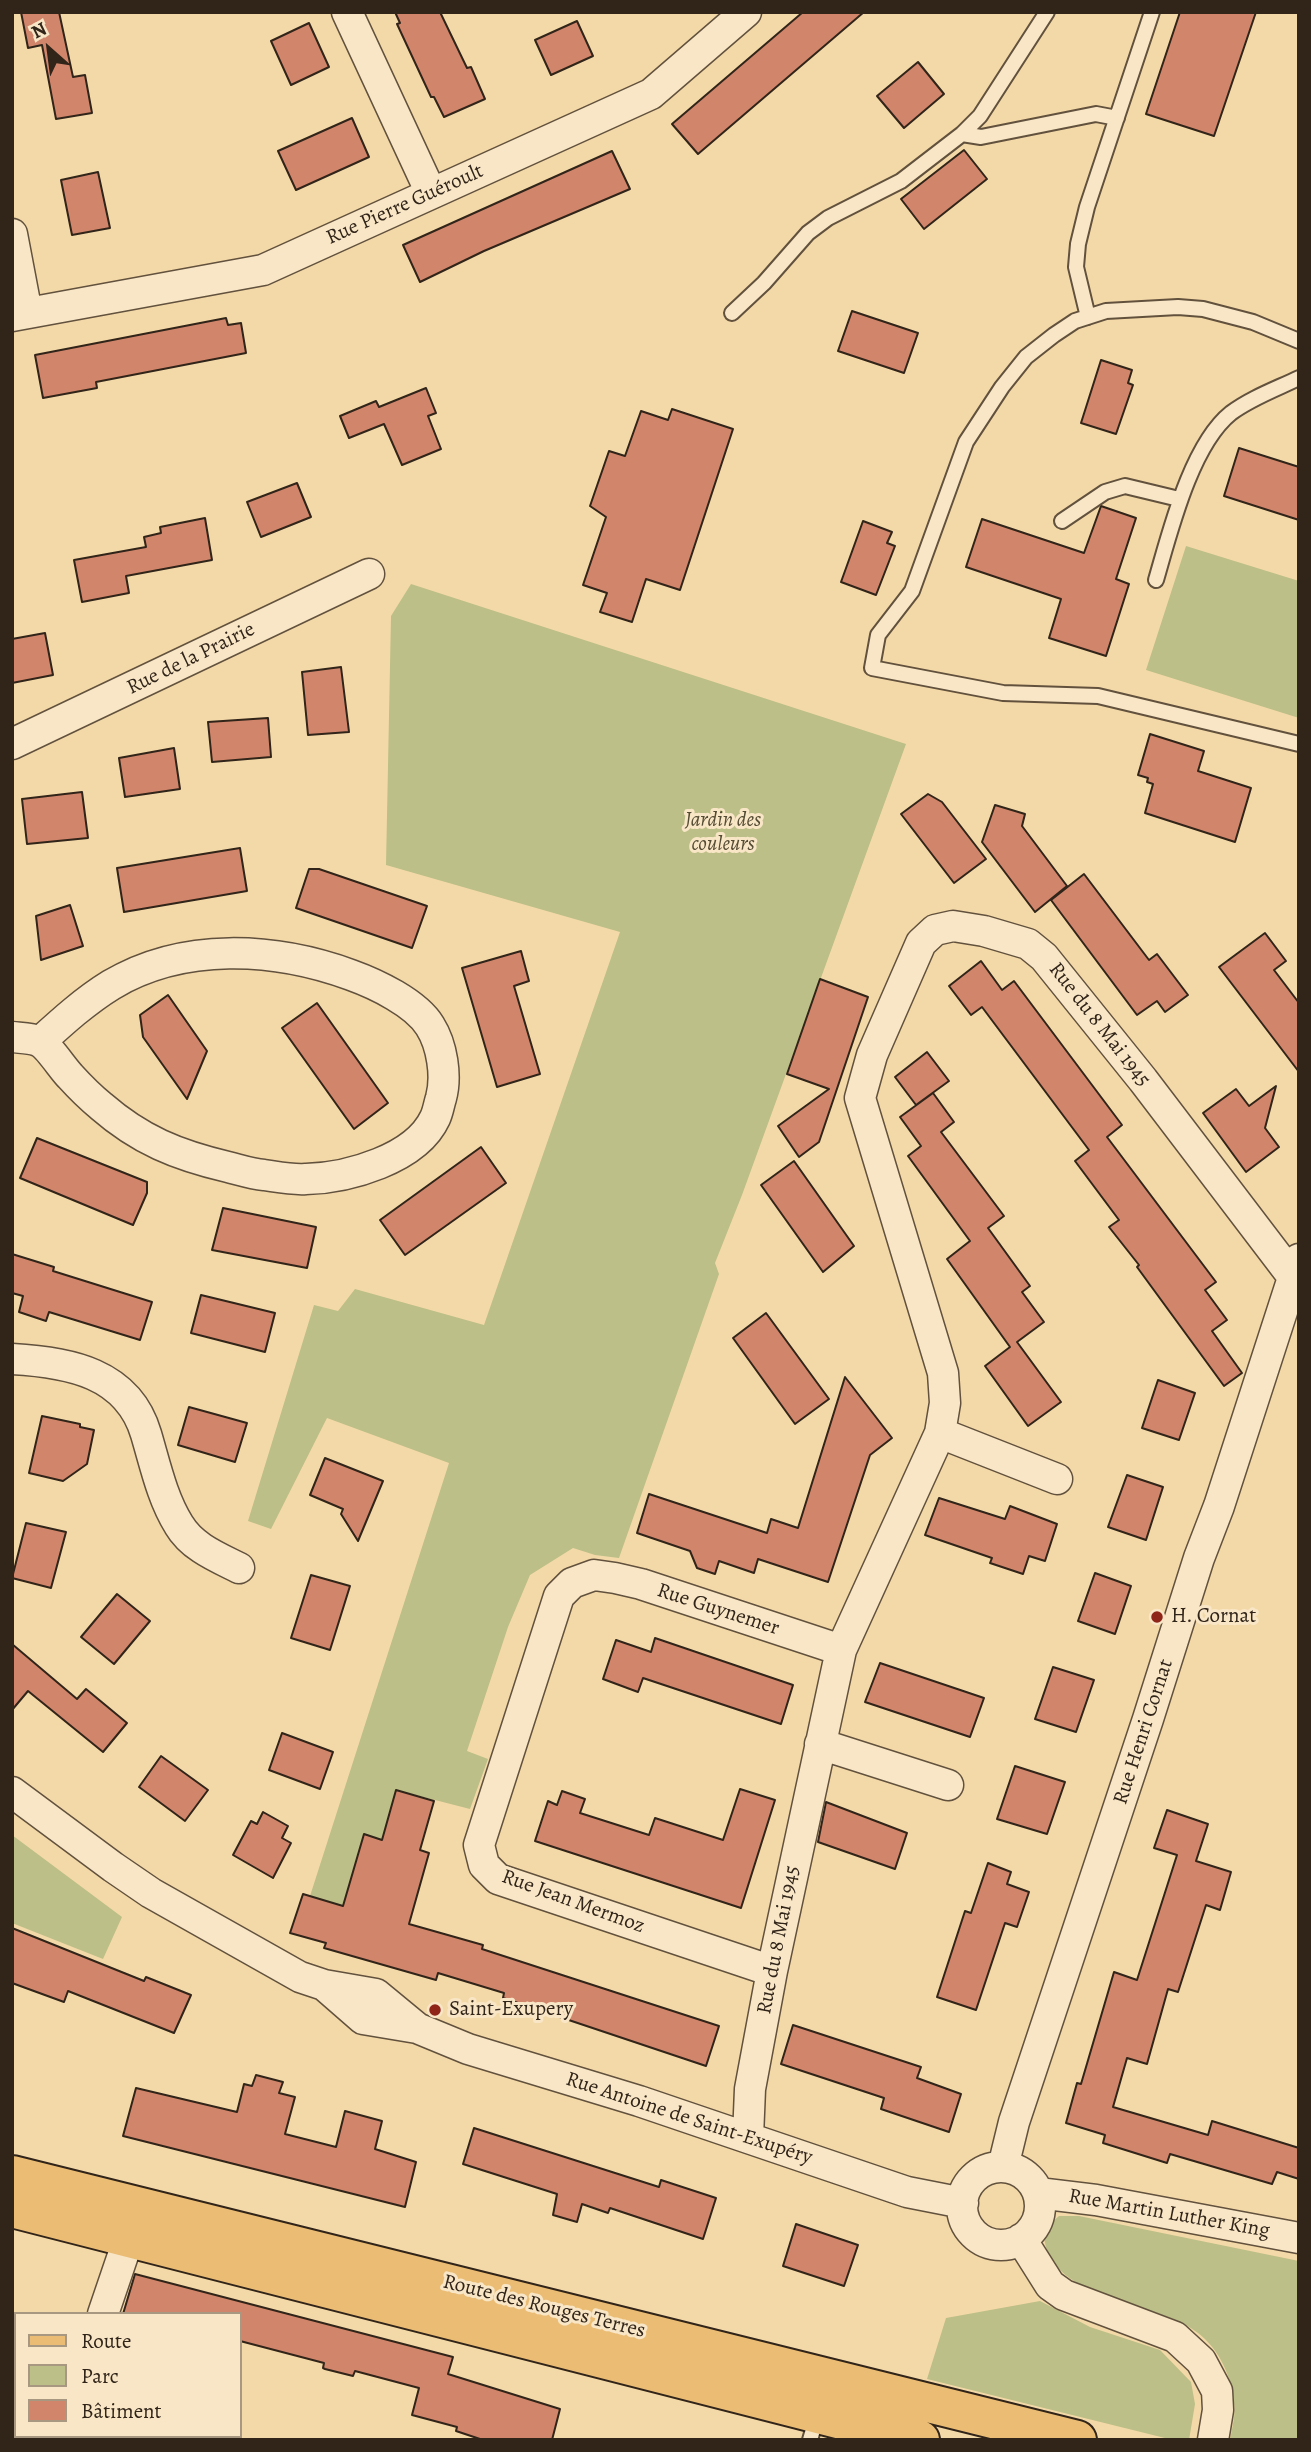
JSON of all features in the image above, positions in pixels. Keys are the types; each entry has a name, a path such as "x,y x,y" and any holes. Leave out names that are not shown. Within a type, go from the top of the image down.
{"main road":[{"name":"Route des Rouges Terres","path":"12,2175 134,2223 818,2404 920,2440"},
{"name":"Route des Rouges Terres","path":"12,2208 134,2223"},
{"name":"Route des Rouges Terres","path":"818,2404 1077,2440"}],"street":[{"path":"347,12 431,192"},
{"name":"Rue Pierre Guéroult","path":"12,234 20,315 262,270 651,94 746,12"},
{"name":"Rue de la Prairie","path":"12,744 369,574"},
{"name":"Rue du 8 Mai 1945","path":"748,2137 750,2089 772,1971 841,1650 940,1433 945,1403 943,1373 860,1098 872,1055 920,943 935,930 953,926 984,931 1028,944 1044,957 1296,1268"},
{"path":"210,954 278,956 316,962 369,981 400,998 430,1025 440,1052 444,1087 435,1119 417,1142 389,1160 347,1173 306,1180 259,1175 201,1161 166,1149 132,1131 26,1039 71,1014 111,985 142,970 178,958 210,954"},
{"name":"Rue Henri Cornat","path":"1003,2167 1008,2139 1296,1268"},
{"path":"12,1359 78,1369 113,1383 133,1403 146,1433 152,1460 179,1526 203,1550 239,1568"},
{"path":"940,1433 1056,1479"},
{"name":"Rue Guynemer","path":"594,1575 641,1584 841,1650"},
{"name":"Rue Jean Mermoz","path":"594,1575 572,1583 559,1596 479,1845 484,1865 498,1878 772,1971"},
{"path":"820,1744 948,1785"},
{"name":"Rue Antoine de Saint-Exupéry","path":"12,1793 151,1893 300,1977 324,1985 363,2019 417,2028 468,2049 639,2101 907,2192 962,2203"},
{"path":"1003,2167 1025,2174 1038,2193 1038,2219 1031,2231 1010,2244 986,2242 968,2226 963,2215 962,2203 971,2180 980,2173 1003,2167"},
{"name":"Rue Martin Luther King","path":"1038,2193 1096,2200 1299,2238"},
{"path":"104,2312 134,2223"},
{"path":"1021,2239 1050,2285 1064,2295 1175,2337 1202,2361 1217,2390 1218,2410 1213,2440"}],"lane":[{"path":"732,313 764,283 808,233 828,218 901,181 961,134 979,116 1047,12"},
{"path":"1088,317 1076,267 1078,244 1087,207 1152,12"},
{"path":"961,134 981,137 1096,114 1117,118"},
{"path":"1299,341 1253,321 1203,309 1139,308 1106,311 1075,321 1054,335 1026,358 1002,387 967,442 912,591 878,635 872,668 1003,692 1098,696 1299,744"},
{"path":"1156,580 1179,499 1212,433 1229,415 1247,402 1299,378"},
{"path":"1062,521 1105,492 1125,486 1179,499"}],"green space":[{"path":"1186,546 1299,581 1299,718 1146,670"},
{"name":"Jardin des couleurs","path":"411,584 906,744 715,1263 719,1274 619,1558 595,1555 573,1548 530,1575 508,1627 467,1751 488,1759 470,1809 396,1790 382,1840 364,1835 343,1906 310,1896 449,1463 327,1418 271,1529 248,1521 314,1305 338,1311 355,1289 484,1325 620,932 386,865 391,616"},
{"path":"12,1835 122,1917 103,1959 12,1923"},
{"path":"1059,2216 1079,2216 1299,2261 1299,2440 1230,2440 1234,2412 1233,2393 1223,2364 1212,2347 1198,2333 1179,2322 1080,2285 1061,2271 1048,2253 1044,2229"},
{"path":"1040,2301 1090,2327 1160,2350 1191,2382 1195,2404 1189,2440 1173,2440 927,2379 946,2318"}],"building":[{"path":"21,12 59,12 73,77 85,75 92,113 56,119 42,45 28,48"},
{"path":"395,12 440,12 467,68 471,67 485,99 444,117 434,97 431,97 397,24 400,23"},
{"path":"803,12 864,12 698,154 672,124"},
{"path":"1180,12 1256,12 1214,136 1146,114"},
{"path":"577,21 593,56 551,75 535,40"},
{"path":"309,23 329,67 291,85 271,41"},
{"path":"918,62 944,94 904,128 877,96"},
{"path":"352,118 369,157 296,190 278,151"},
{"path":"964,150 987,179 924,229 901,199"},
{"path":"612,151 630,189 484,251 420,282 403,245"},
{"path":"98,172 110,228 72,235 61,180"},
{"path":"852,311 918,333 904,373 838,351"},
{"path":"226,318 228,325 241,323 246,353 96,382 97,388 43,398 35,355"},
{"path":"1101,360 1132,370 1128,383 1133,385 1116,434 1081,423"},
{"path":"426,388 436,413 428,416 441,449 402,465 384,424 349,438 340,416 376,401 379,407"},
{"path":"672,409 733,429 680,590 646,579 632,622 600,612 607,593 583,585 606,517 590,506 609,451 625,456 641,411 668,420"},
{"path":"1239,448 1299,467 1299,520 1224,496"},
{"path":"297,483 311,517 261,537 247,502"},
{"path":"1101,506 1136,518 1116,579 1129,584 1106,656 1049,638 1061,599 966,567 982,519 1084,553"},
{"path":"205,518 212,560 126,576 129,593 82,602 74,560 146,547 144,537 161,533 160,527"},
{"path":"863,521 892,532 887,543 895,546 876,595 841,582"},
{"path":"45,633 53,675 12,683 12,639"},
{"path":"341,667 349,732 308,735 302,672"},
{"path":"268,718 271,757 212,762 208,722"},
{"path":"1150,734 1204,751 1198,771 1251,788 1235,842 1145,813 1153,784 1147,782 1148,778 1138,775"},
{"path":"174,748 180,789 125,797 119,758"},
{"path":"82,792 88,838 27,844 22,799"},
{"path":"928,794 942,802 986,859 954,883 901,814"},
{"path":"995,805 1025,814 1022,826 1067,886 1035,912 982,842"},
{"path":"240,848 247,891 124,912 117,868"},
{"path":"309,869 319,869 427,906 412,948 296,908"},
{"path":"1084,874 1149,960 1157,954 1188,995 1165,1012 1157,1001 1137,1015 1051,900"},
{"path":"70,905 83,946 41,960 36,916"},
{"path":"1265,933 1286,961 1274,970 1299,1003 1299,1072 1219,967"},
{"path":"521,951 529,981 514,986 540,1074 497,1087 462,968"},
{"path":"981,961 1002,990 1014,981 1122,1125 1107,1137 1216,1282 1205,1290 1227,1320 1212,1331 1242,1373 1224,1386 1109,1227 1119,1220 1075,1161 1089,1150 982,1007 971,1015 949,986"},
{"path":"820,979 868,997 819,1142 799,1157 778,1126 829,1089 787,1074"},
{"path":"168,995 207,1051 187,1099 143,1037 140,1015"},
{"path":"317,1003 388,1103 354,1129 282,1028"},
{"path":"927,1052 949,1081 916,1105 895,1077"},
{"path":"1276,1086 1265,1128 1279,1147 1246,1172 1203,1113 1236,1089 1249,1106"},
{"path":"933,1093 954,1122 941,1132 1004,1216 988,1228 1030,1286 1022,1292 1044,1322 1017,1342 1061,1402 1028,1426 985,1366 1010,1347 947,1259 970,1241 908,1156 921,1146 900,1117"},
{"path":"37,1138 147,1182 147,1193 133,1225 20,1178"},
{"path":"481,1147 506,1183 405,1255 380,1220"},
{"path":"794,1161 854,1246 823,1272 761,1185"},
{"path":"223,1208 316,1227 307,1268 212,1250"},
{"path":"12,1254 54,1267 53,1271 152,1302 140,1340 49,1312 46,1321 19,1312 23,1296 12,1293"},
{"path":"201,1295 275,1313 265,1352 191,1333"},
{"path":"766,1313 829,1399 795,1424 733,1338"},
{"path":"845,1377 892,1438 870,1455 828,1582 758,1559 754,1573 719,1561 715,1574 697,1568 690,1551 637,1533 649,1494 767,1533 771,1519 798,1528"},
{"path":"1158,1380 1195,1393 1179,1440 1142,1428"},
{"path":"189,1407 247,1423 235,1462 178,1445"},
{"path":"42,1416 80,1424 80,1427 94,1430 87,1464 63,1481 29,1473"},
{"path":"325,1458 383,1481 358,1541 341,1514 343,1509 310,1495"},
{"path":"1127,1475 1163,1487 1146,1540 1108,1527"},
{"path":"939,1498 1005,1519 1010,1506 1057,1524 1045,1561 1029,1556 1023,1574 990,1563 992,1558 925,1535"},
{"path":"26,1523 66,1532 51,1588 12,1578"},
{"path":"1095,1573 1131,1586 1115,1634 1078,1621"},
{"path":"311,1575 350,1586 330,1650 291,1638"},
{"path":"117,1594 150,1621 114,1664 81,1637"},
{"path":"655,1638 793,1685 781,1724 643,1678 638,1692 603,1679 616,1640 651,1652"},
{"path":"12,1644 77,1699 86,1689 127,1723 103,1752 28,1691 12,1710"},
{"path":"880,1663 984,1698 970,1737 865,1702"},
{"path":"1053,1667 1094,1680 1076,1732 1035,1719"},
{"path":"282,1733 333,1752 320,1789 269,1770"},
{"path":"161,1756 208,1790 185,1821 139,1787"},
{"path":"1015,1766 1065,1782 1047,1834 997,1819"},
{"path":"740,1789 775,1800 741,1908 535,1841 548,1801 557,1805 562,1791 585,1799 580,1813 649,1835 655,1818 723,1840"},
{"path":"396,1790 434,1801 420,1850 429,1853 409,1924 483,1945 482,1949 719,2026 706,2066 503,1998 504,1993 438,1973 436,1980 324,1948 326,1943 290,1933 303,1894 343,1906 364,1834 382,1840"},
{"path":"826,1802 907,1833 895,1869 818,1842"},
{"path":"1167,1810 1208,1824 1196,1861 1231,1872 1220,1910 1206,1905 1178,1992 1168,1989 1147,2064 1127,2058 1113,2107 1208,2135 1212,2121 1299,2148 1299,2179 1277,2172 1272,2184 1170,2154 1167,2163 1103,2143 1105,2135 1066,2123 1077,2083 1081,2084 1114,1972 1137,1980 1177,1855 1154,1848"},
{"path":"263,1812 288,1826 282,1838 291,1843 273,1878 233,1855 251,1821 257,1824"},
{"path":"988,1863 1011,1872 1007,1884 1029,1892 1017,1927 1005,1923 976,2010 937,1997 965,1911 971,1913"},
{"path":"12,1928 144,1981 146,1977 191,1995 174,2033 68,1991 64,2002 12,1983"},
{"path":"793,2025 921,2067 917,2078 961,2094 949,2132 881,2109 884,2098 781,2064"},
{"path":"256,2075 283,2082 279,2093 295,2097 285,2134 336,2147 345,2111 382,2121 375,2149 416,2162 405,2207 123,2136 136,2088 237,2112 244,2084 252,2086"},
{"path":"474,2128 659,2187 661,2180 716,2198 703,2239 610,2208 608,2213 582,2204 577,2222 553,2215 557,2194 463,2164"},
{"path":"796,2224 858,2245 844,2286 783,2266"},
{"path":"135,2274 453,2357 448,2374 560,2409 552,2440 483,2440 456,2431 457,2427 412,2415 419,2388 355,2371 353,2376 325,2369 324,2363 242,2342 242,2312 124,2312"}],"place":[{"name":"H. Cornat","path":"1157,1617"},
{"name":"Saint-Exupery","path":"435,2010"}]}
